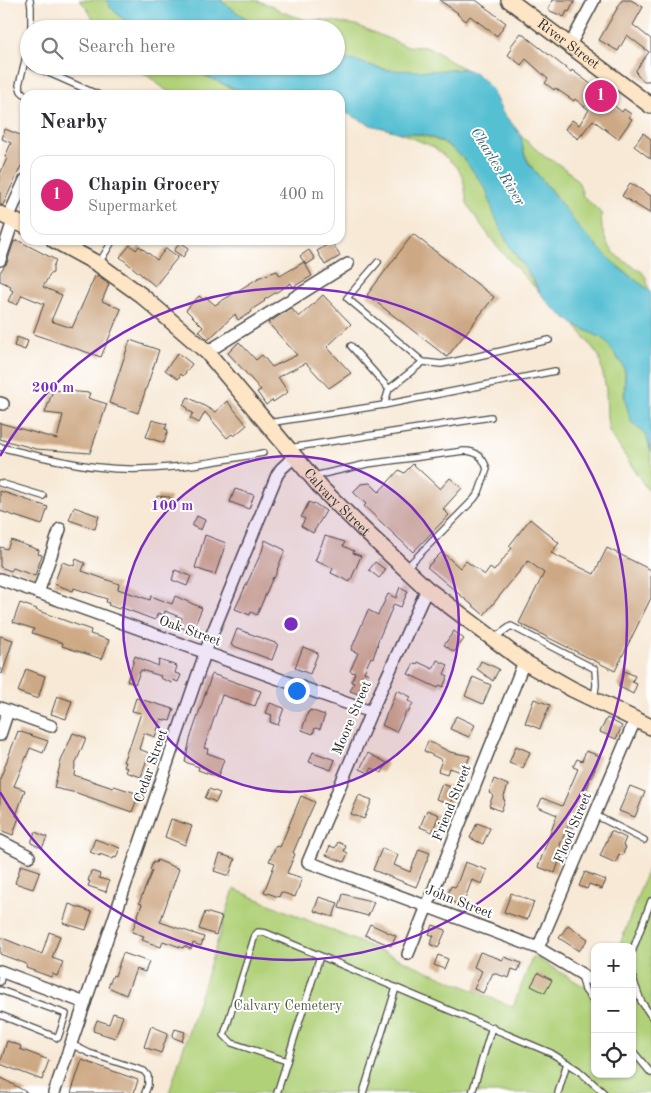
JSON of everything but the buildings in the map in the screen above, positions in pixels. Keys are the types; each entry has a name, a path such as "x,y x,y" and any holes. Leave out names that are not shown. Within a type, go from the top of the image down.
{"street":[{"name":"River Street","path":"510,0 651,106"},
{"path":"570,45 594,0"},
{"path":"0,260 20,195"},
{"name":"Calvary Street","path":"63,245 98,264 156,306 208,352 312,477 365,531 427,589 524,662 594,700 651,727"},
{"path":"208,352 348,264"},
{"name":"Cedar Street","path":"54,1093 224,603 278,475 291,453"},
{"path":"38,593 60,528"},
{"name":"Oak Street","path":"1,582 38,593 371,712"},
{"name":"Moore Street","path":"308,862 371,712 427,589"},
{"name":"Friend Street","path":"408,954 524,662"},
{"path":"0,735 4,710 51,726"},
{"name":"Flood Street","path":"538,948 635,720"},
{"path":"0,841 29,856"},
{"name":"John Street","path":"308,862 538,948 591,979"},
{"path":"1,975 85,1003"}],"lane":[{"path":"30,0 30,20"},
{"path":"21,75 19,85 21,90"},
{"path":"53,75 88,90"},
{"path":"98,264 109,245"},
{"path":"378,262 348,298 423,362 441,364 549,340"},
{"path":"351,346 388,389"},
{"path":"384,405 388,389 423,362"},
{"path":"266,423 384,405 555,371"},
{"path":"291,453 491,417"},
{"path":"0,446 58,460 98,467 137,469 171,468 263,453"},
{"path":"312,477 325,472 367,464 464,451 478,453 487,469 479,492 405,569"},
{"path":"0,483 43,496"},
{"path":"492,639 510,626 595,669 596,685 594,700"},
{"path":"595,815 644,840"},
{"path":"635,943 651,901"},
{"path":"287,1060 232,1043 224,1035 255,935 258,932 266,933 551,1053 578,1070 604,1093"},
{"path":"277,1093 320,956"},
{"path":"581,973 585,990 591,998"},
{"path":"636,987 641,1001 651,1016"},
{"path":"363,1093 396,988"},
{"path":"0,990 66,1014 58,1038 0,1016"},
{"path":"472,1093 492,1027"},
{"path":"71,1044 89,1053 144,1071 148,1076 148,1085 145,1093"},
{"path":"636,1055 651,1073"},
{"path":"558,1093 567,1063"}],"green space":[{"path":"79,0 106,0 111,8 124,20 94,20 86,7"},
{"path":"220,0 255,0 306,20 250,20"},
{"path":"345,23 356,25 406,46 425,47 436,51 465,69 431,71 394,71 345,60"},
{"path":"147,75 205,75 238,90 166,90"},
{"path":"398,132 439,141 461,154 470,164 486,188 507,241 540,293 498,248 474,215 467,203 463,177 457,167 434,147"},
{"path":"521,136 545,157 569,172 579,183 583,196 601,213 602,229 608,245 618,257 642,272 646,278 649,290 612,262 579,229 529,162 522,146"},
{"path":"575,325 604,339 623,366 625,371 624,395 631,422 646,435 651,452 651,492 646,488 609,431 606,389 599,356"},
{"name":"Calvary Cemetery","path":"651,860 651,1093 169,1093 234,889 513,1007 533,956 591,991 591,1078 636,1078 636,943 620,943"}],"water":[{"path":"106,0 220,0 250,20 124,20 111,8"},
{"name":"Charles River","path":"345,60 385,70 431,71 465,69 476,73 491,88 502,112 521,136 524,154 529,164 579,228 619,268 649,290 651,294 651,452 646,435 631,422 625,400 625,371 621,362 604,339 575,325 552,307 540,293 533,279 506,240 494,214 486,189 464,159 447,144 425,135 398,132 371,125 345,112 345,90 241,90 203,75 345,75"}],"place":[{"name":"Chapin Grocery","path":"601,96"}]}
